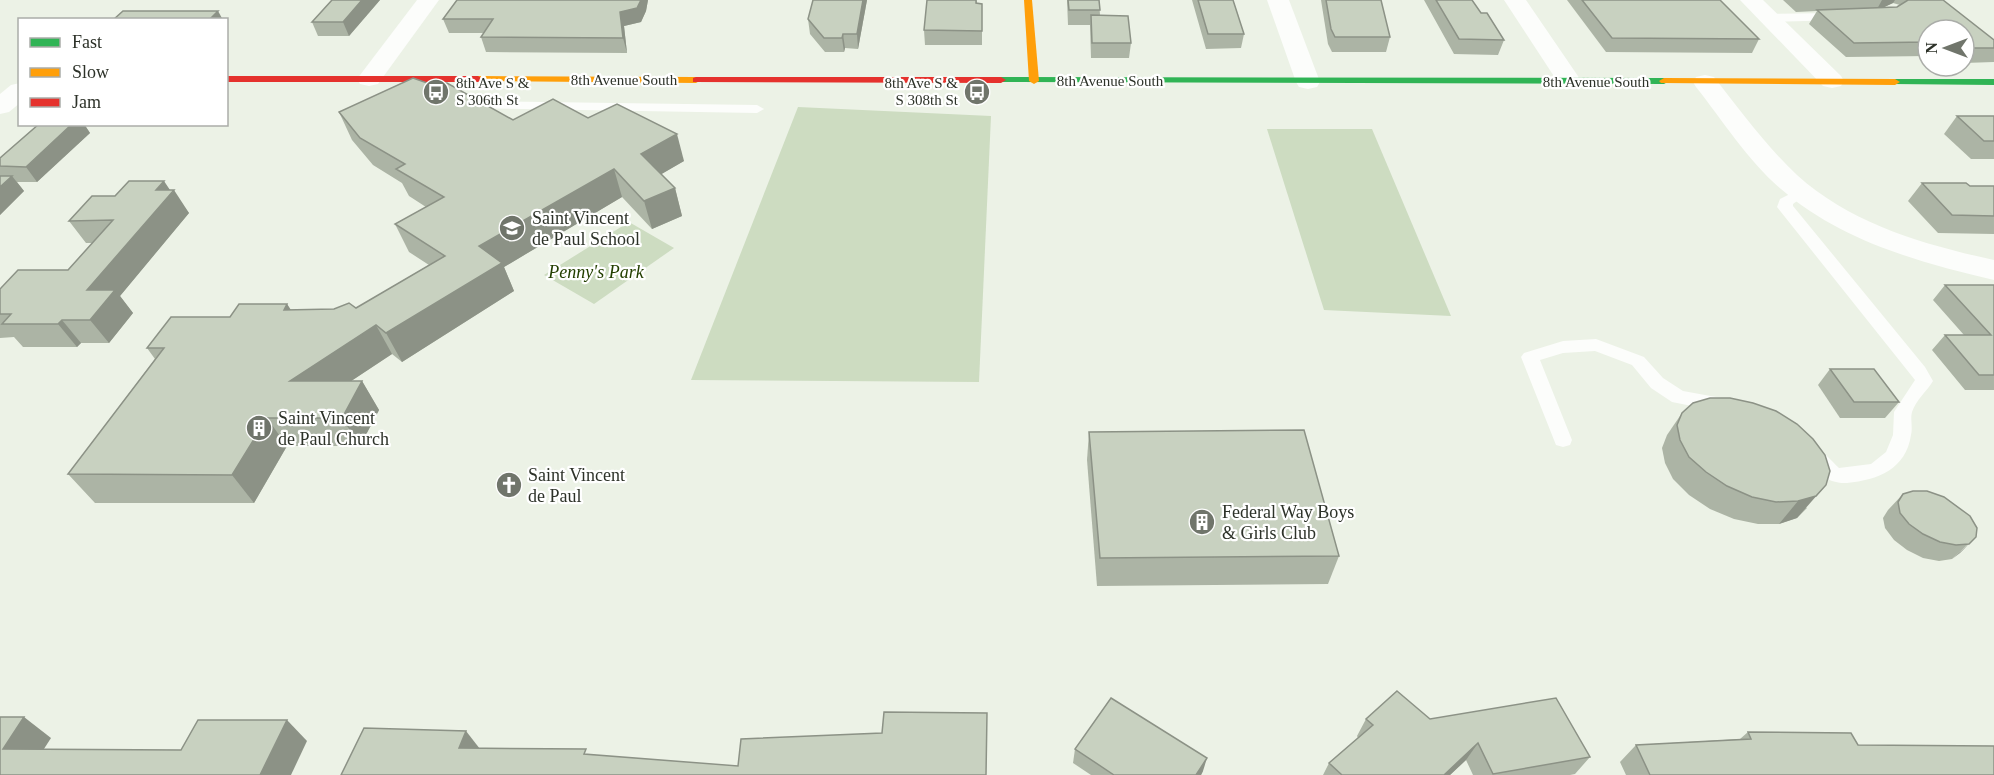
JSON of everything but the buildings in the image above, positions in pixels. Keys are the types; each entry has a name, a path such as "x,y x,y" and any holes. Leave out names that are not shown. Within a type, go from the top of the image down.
{"street":[{"path":"369,79 428,0"},
{"path":"1028,0 1034,81"},
{"path":"1278,0 1308,82"},
{"path":"1515,0 1570,82"},
{"path":"1751,0 1832,81"},
{"path":"0,78 18,79"},
{"name":"8th Avenue South","path":"228,79 1994,82"},
{"path":"1705,82 1782,174 1802,192 1846,220 1900,245 1994,270"},
{"path":"0,107 18,92"}],"lane":[{"path":"1769,18 1852,17"},
{"path":"456,105 757,110"},
{"path":"1802,192 1785,202 1785,207 1920,371 1924,381 1903,411 1898,450 1887,466 1862,475 1835,476 1815,458 1802,439"},
{"path":"1563,440 1530,357 1563,347 1596,345 1638,361 1657,383 1677,397 1711,401 1748,412"}],"green space":[{"path":"798,107 991,116 979,382 691,380"},
{"path":"1267,129 1372,129 1451,316 1324,310"},
{"name":"Penny's Park","path":"629,222 674,248 594,304 544,275"}],"traffic: fast":[{"path":"1001,80 1664,81"},
{"path":"1895,82 1994,82"}],"traffic: slow":[{"path":"1028,0 1034,81"},
{"path":"478,79 696,80"},
{"path":"1664,81 1895,82"}],"traffic: jam":[{"path":"228,79 478,79"},
{"path":"696,80 1001,80"}],"place":[{"name":"8th Ave S & S 306th St","path":"436,92"},
{"name":"8th Ave S & S 308th St","path":"977,92"},
{"name":"Saint Vincent de Paul School","path":"512,228"},
{"name":"Saint Vincent de Paul Church","path":"259,428"},
{"name":"Saint Vincent de Paul","path":"509,485"},
{"name":"Federal Way Boys & Girls Club","path":"1202,522"}]}
